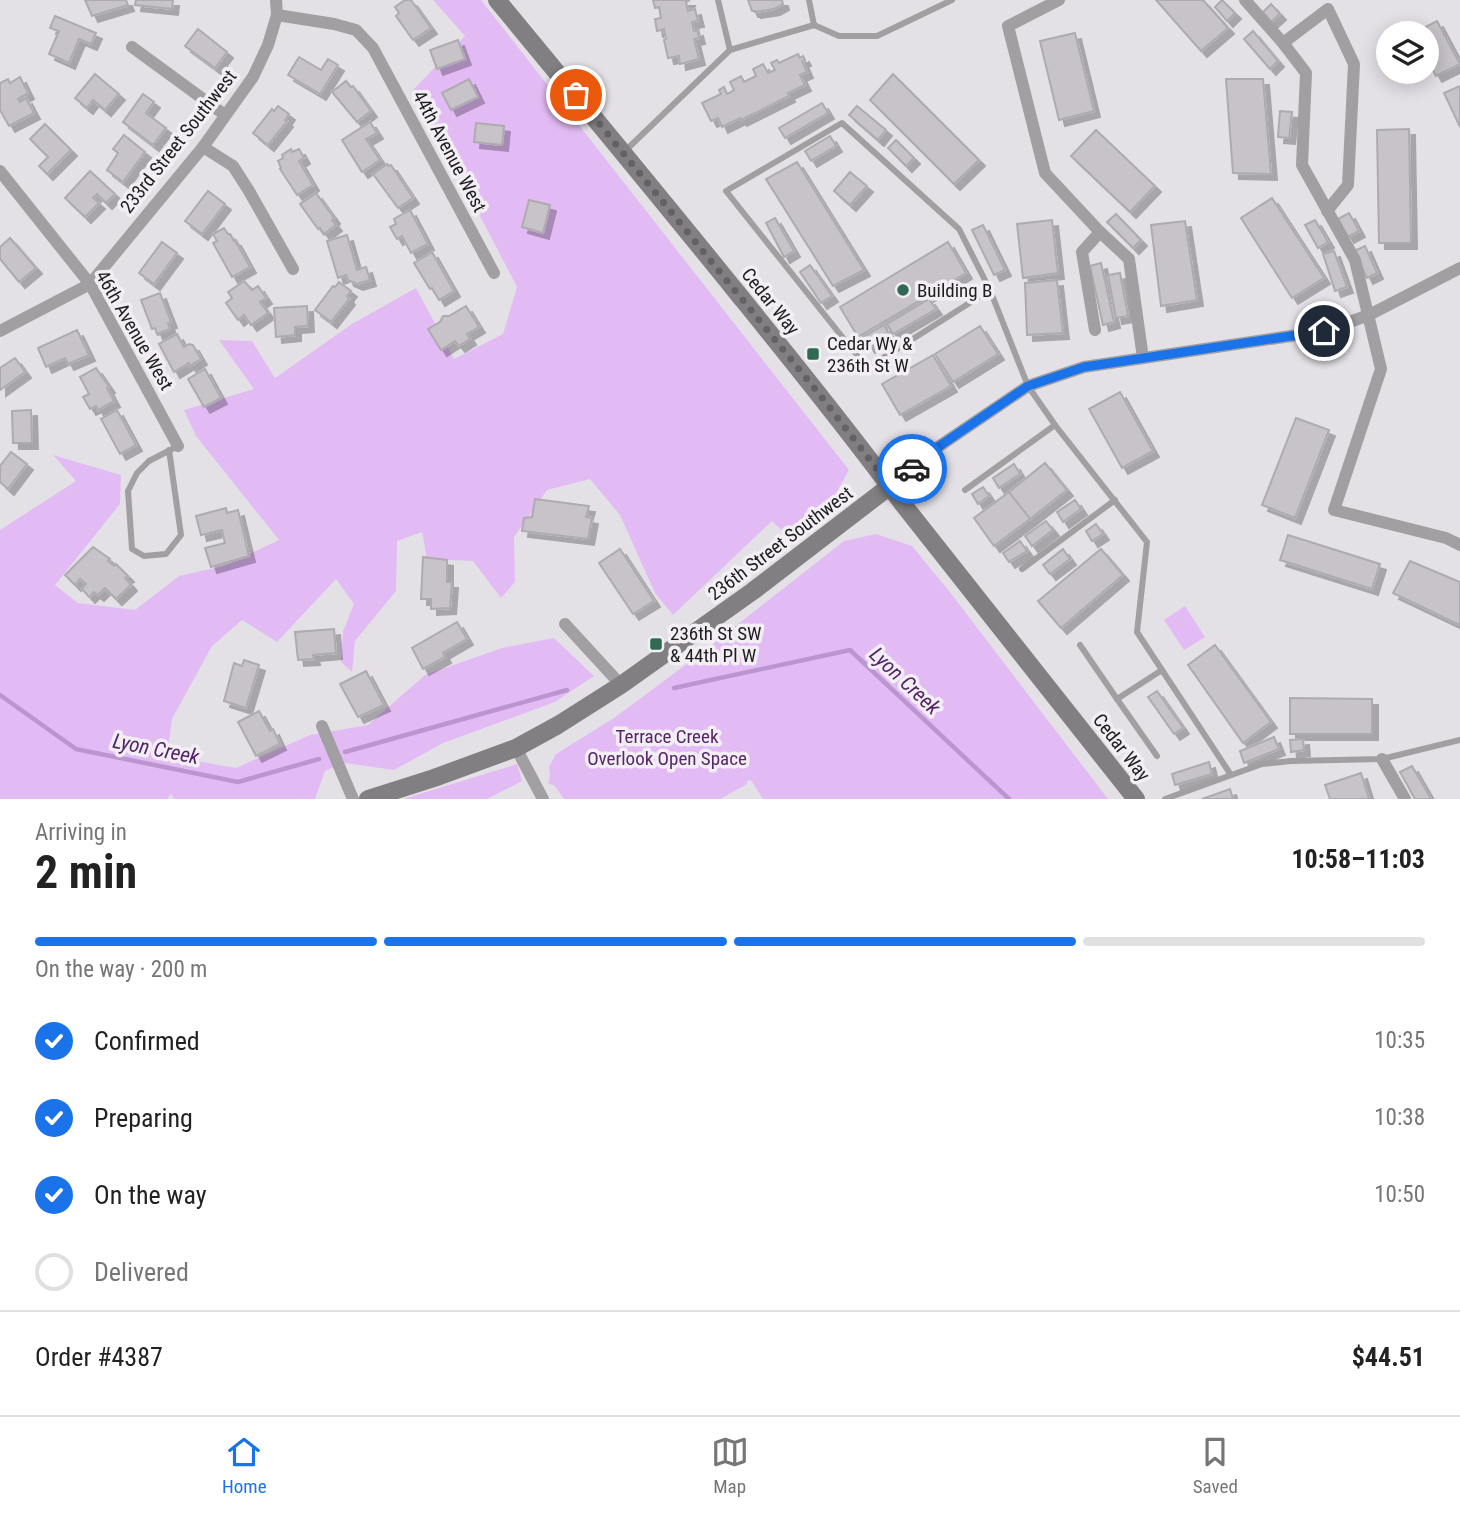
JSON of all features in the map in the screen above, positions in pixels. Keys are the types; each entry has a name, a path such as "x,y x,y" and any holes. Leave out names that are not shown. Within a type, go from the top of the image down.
{"main road":[{"name":"Cedar Way","path":"497,0 811,384 1136,799"},
{"name":"236th Street Southwest","path":"368,799 516,748 558,726 621,685 753,591 890,486"}],"street":[{"path":"276,0 277,15"},
{"path":"1059,0 1007,26 1045,173 1129,259 1143,358"},
{"path":"1245,0 1307,73 1302,165 1355,260 1381,369 1334,510 1446,538 1460,545"},
{"path":"1283,43 1328,9 1354,64 1348,185 1327,211"},
{"name":"44th Avenue West","path":"277,15 356,30 373,48 494,273"},
{"name":"233rd Street Southwest","path":"0,331 90,284 203,147 253,77 268,45 277,15"},
{"path":"132,47 225,115"},
{"path":"203,147 233,166 250,191 293,270"},
{"name":"46th Avenue West","path":"0,171 90,284 173,448"},
{"path":"1095,330 1082,252 1100,232"},
{"name":"236th Street Southwest","path":"890,486 938,447 1028,386 1084,367 1324,331 1369,315 1460,268"},
{"path":"565,624 621,685"},
{"path":"322,726 353,799"},
{"path":"516,748 543,799"},
{"path":"1382,759 1405,799"}],"lane":[{"path":"718,0 730,50"},
{"path":"808,0 814,25"},
{"path":"624,152 730,50 814,25 839,36 877,36 951,0"},
{"path":"990,290 867,368 726,191 842,123 959,229 990,290 1028,386 1055,425 1147,542 1136,632 1231,775"},
{"path":"965,490 1055,425"},
{"path":"173,448 181,535 166,554 144,556 132,549 128,491 137,474 149,461 173,448"},
{"path":"1023,569 1115,499"},
{"path":"1080,645 1157,756"},
{"path":"1117,699 1162,670"},
{"path":"1166,799 1262,765 1292,761 1382,759 1460,740"}],"green space":[{"path":"433,0 481,0 849,470 829,506 787,535 772,521 673,615 655,593 620,515 590,479 547,490 514,537 515,582 501,598 473,561 427,559 422,532 397,541 396,591 355,641 352,672 341,662 343,631 354,604 336,579 277,642 242,620 212,646 172,719 167,756 236,768 310,735 368,725 425,675 502,648 554,638 594,676 555,702 443,743 394,770 345,763 325,771 315,799 174,799 171,794 167,799 0,799 0,530 76,481 53,455 121,475 120,504 55,585 78,603 135,610 179,576 224,566 279,540 196,436 184,410 254,389 219,340 252,341 275,378 352,324 416,288 454,359 503,334 517,287 414,89 465,36"},
{"name":"Terrace Creek Overlook Open Space","path":"876,534 912,546 1108,799 763,799 751,780 720,799 564,799 554,785 548,784 549,767 556,754 614,718 844,541"},
{"path":"1185,606 1205,637 1184,650 1164,620"},
{"path":"517,764 522,781 487,799 403,799"}],"building":[{"path":"85,0 126,0 128,5 92,16"},
{"path":"136,0 173,0 172,9 135,5"},
{"path":"405,0 411,0 431,28 413,40 396,16 399,13 395,7"},
{"path":"653,0 690,0 686,2 688,11 695,9 698,21 692,22 699,38 694,39 699,59 680,64 679,56 668,58 664,29 657,31 655,19 661,18 659,7 655,8"},
{"path":"748,0 782,0 783,4 774,9 755,12"},
{"path":"1156,0 1203,0 1228,28 1201,51"},
{"path":"1222,0 1235,13 1227,21 1215,7"},
{"path":"1271,4 1280,14 1271,22 1263,12"},
{"path":"55,16 96,33 91,44 79,39 69,63 49,54 59,31 50,28"},
{"path":"1439,25 1460,64 1439,74"},
{"path":"198,29 227,52 215,68 185,46"},
{"path":"1253,31 1278,61 1270,69 1244,39"},
{"path":"1075,33 1094,111 1059,120 1040,41"},
{"path":"458,40 465,59 437,69 430,50"},
{"path":"798,54 805,60 802,61 807,72 800,75 805,85 741,120 740,118 722,127 718,118 711,121 702,103 721,94 719,90 724,87 727,94 734,90 730,82 741,76 744,82 756,76 753,69 763,64 768,73 775,70 771,63 777,60 779,63"},
{"path":"299,57 321,70 328,59 338,65 320,94 288,75"},
{"path":"95,74 119,94 105,110 93,100 87,108 75,98"},
{"path":"893,74 979,160 954,184 870,100"},
{"path":"20,77 28,93 18,99 20,102 26,98 34,113 9,126 0,110 0,83 8,79 10,83"},
{"path":"469,79 478,97 451,110 442,93"},
{"path":"1226,79 1263,79 1271,174 1233,173"},
{"path":"346,81 353,86 371,111 357,122 332,92"},
{"path":"1460,86 1460,127 1444,93"},
{"path":"143,94 154,102 146,113 166,128 153,145 123,122"},
{"path":"822,103 828,113 785,138 779,128"},
{"path":"278,106 289,114 285,120 287,121 268,145 253,133 272,109 274,111"},
{"path":"857,106 886,130 878,140 849,115"},
{"path":"1280,111 1292,112 1289,138 1278,137"},
{"path":"370,122 377,133 366,139 380,160 362,172 342,140"},
{"path":"476,123 504,126 502,145 474,142"},
{"path":"45,124 71,150 47,174 39,166 48,157 30,139"},
{"path":"1409,129 1411,243 1379,243 1377,130"},
{"path":"1096,130 1155,186 1130,212 1071,156"},
{"path":"124,135 145,152 123,182 107,170 118,153 113,149"},
{"path":"830,136 836,146 811,161 805,151"},
{"path":"896,140 914,158 906,166 888,148"},
{"path":"291,149 292,152 299,149 304,158 299,161 313,185 297,195 280,169 278,161"},
{"path":"797,162 864,270 833,286 766,179"},
{"path":"387,164 391,165 413,198 398,208 373,174"},
{"path":"90,171 115,194 106,203 97,194 93,198 99,203 85,217 65,198"},
{"path":"850,172 867,186 850,205 834,191"},
{"path":"208,191 225,204 202,234 185,221"},
{"path":"316,193 336,225 324,234 300,204"},
{"path":"1272,198 1324,278 1292,298 1241,218"},
{"path":"529,200 550,205 543,233 522,227"},
{"path":"410,210 428,244 411,253 402,236 397,239 390,227 396,224 394,219"},
{"path":"1349,213 1359,231 1348,237 1338,219"},
{"path":"1116,214 1141,240 1133,248 1107,222"},
{"path":"775,218 794,251 784,257 766,223"},
{"path":"1052,220 1058,273 1023,278 1017,224"},
{"path":"1315,220 1328,242 1318,248 1305,225"},
{"path":"1185,221 1197,300 1161,306 1151,225"},
{"path":"983,225 1005,270 994,275 972,230"},
{"path":"224,228 235,240 250,267 232,277 213,243 217,241 213,234"},
{"path":"347,235 357,270 366,267 370,280 357,284 348,280 346,275 338,278 327,241"},
{"path":"10,238 36,268 19,282 0,259 0,247"},
{"path":"162,242 177,253 154,284 139,273"},
{"name":"Building B","path":"948,242 966,273 858,337 840,307"},
{"path":"1365,246 1377,273 1367,278 1354,251"},
{"path":"1334,251 1347,287 1335,291 1323,254"},
{"path":"432,252 454,291 439,300 414,263"},
{"path":"1101,263 1114,322 1103,325 1090,266"},
{"path":"810,265 832,296 821,303 800,272"},
{"path":"1120,273 1128,316 1116,318 1108,275"},
{"path":"1057,280 1063,333 1027,335 1025,283"},
{"path":"244,281 252,290 258,286 266,298 260,302 268,313 251,325 244,315 238,320 226,303 232,298 228,292"},
{"path":"339,282 351,291 347,296 349,299 331,322 315,310"},
{"path":"160,293 171,322 168,323 170,329 157,334 155,328 152,329 141,300"},
{"path":"929,299 936,309 893,334 887,324"},
{"path":"307,306 308,326 295,327 295,335 276,337 274,308"},
{"path":"466,306 479,327 467,334 470,339 459,346 455,341 441,350 428,329 440,322 443,316 449,316"},
{"path":"884,325 890,336 869,347 863,337"},
{"path":"980,326 998,354 953,382 935,354"},
{"path":"77,330 89,355 68,364 65,358 46,367 38,348"},
{"path":"177,334 184,347 193,345 201,359 174,372 159,344"},
{"path":"933,355 951,386 900,415 882,384"},
{"path":"15,358 25,372 0,390 0,368"},
{"path":"96,368 109,387 107,388 114,401 98,410 96,406 90,409 83,397 89,394 80,377"},
{"path":"205,369 221,398 204,407 188,379"},
{"path":"1120,392 1153,451 1122,468 1089,409"},
{"path":"31,410 32,443 13,443 12,411"},
{"path":"117,410 136,445 120,454 101,419"},
{"path":"1296,418 1329,430 1295,518 1262,505"},
{"path":"11,452 27,464 8,489 0,482 0,466"},
{"path":"1045,463 1067,490 1030,519 1009,492"},
{"path":"1014,464 1020,474 999,488 993,478"},
{"path":"983,487 989,496 978,504 972,494"},
{"path":"1009,492 1030,519 994,546 974,518"},
{"path":"535,499 589,506 586,517 592,518 588,539 522,531 524,518 532,517"},
{"path":"1075,500 1081,509 1063,522 1057,512"},
{"path":"226,508 227,513 238,510 249,556 211,567 205,548 225,543 222,530 201,535 196,516"},
{"path":"1046,521 1053,530 1032,546 1025,536"},
{"path":"1096,524 1103,534 1092,541 1086,531"},
{"path":"1288,535 1380,564 1372,589 1280,560"},
{"path":"1020,541 1027,551 1009,562 1003,553"},
{"path":"93,547 128,576 125,578 131,585 116,599 105,588 98,595 94,592 89,597 82,589 86,584 80,579 75,585 65,575"},
{"path":"620,549 654,601 633,614 599,563"},
{"path":"1063,549 1070,559 1050,574 1043,565"},
{"path":"1101,549 1123,575 1061,628 1038,601"},
{"path":"423,557 447,560 447,582 452,582 450,608 431,609 431,599 421,599"},
{"path":"1410,561 1460,582 1460,625 1393,593"},
{"path":"457,622 467,639 443,653 445,657 423,669 412,648"},
{"path":"334,629 336,653 313,655 314,659 298,660 295,632"},
{"path":"1215,645 1271,722 1243,743 1188,665"},
{"path":"244,660 259,665 246,708 224,701 234,663 242,666"},
{"path":"366,671 384,705 358,717 340,684"},
{"path":"1157,691 1183,728 1174,734 1148,697"},
{"path":"1290,698 1372,699 1372,734 1290,734"},
{"path":"259,711 270,731 273,729 280,744 256,756 238,722"},
{"path":"1274,737 1279,749 1244,763 1240,751"},
{"path":"1303,739 1304,750 1291,752 1290,740"},
{"path":"1209,762 1212,774 1175,785 1172,774"},
{"path":"1412,766 1431,799 1415,799 1400,772"},
{"path":"1361,773 1369,799 1330,799 1325,785"},
{"path":"1230,789 1233,799 1202,799"}],"waterway":[{"name":"Lyon Creek","path":"674,688 850,650 1009,799"},
{"name":"Lyon Creek","path":"345,752 567,690"},
{"name":"Lyon Creek","path":"0,695 76,749 238,782 319,759"}],"way so far":[{"path":"576,95 820,395 890,486 912,469"}],"place":[{"name":"Building B","path":"903,290"},
{"name":"Cedar Wy & 236th St W","path":"813,354"},
{"name":"236th St SW & 44th Pl W","path":"656,644"}],"route":[{"path":"912,469 938,447 1028,386 1065,373 1084,367 1324,331"}]}
